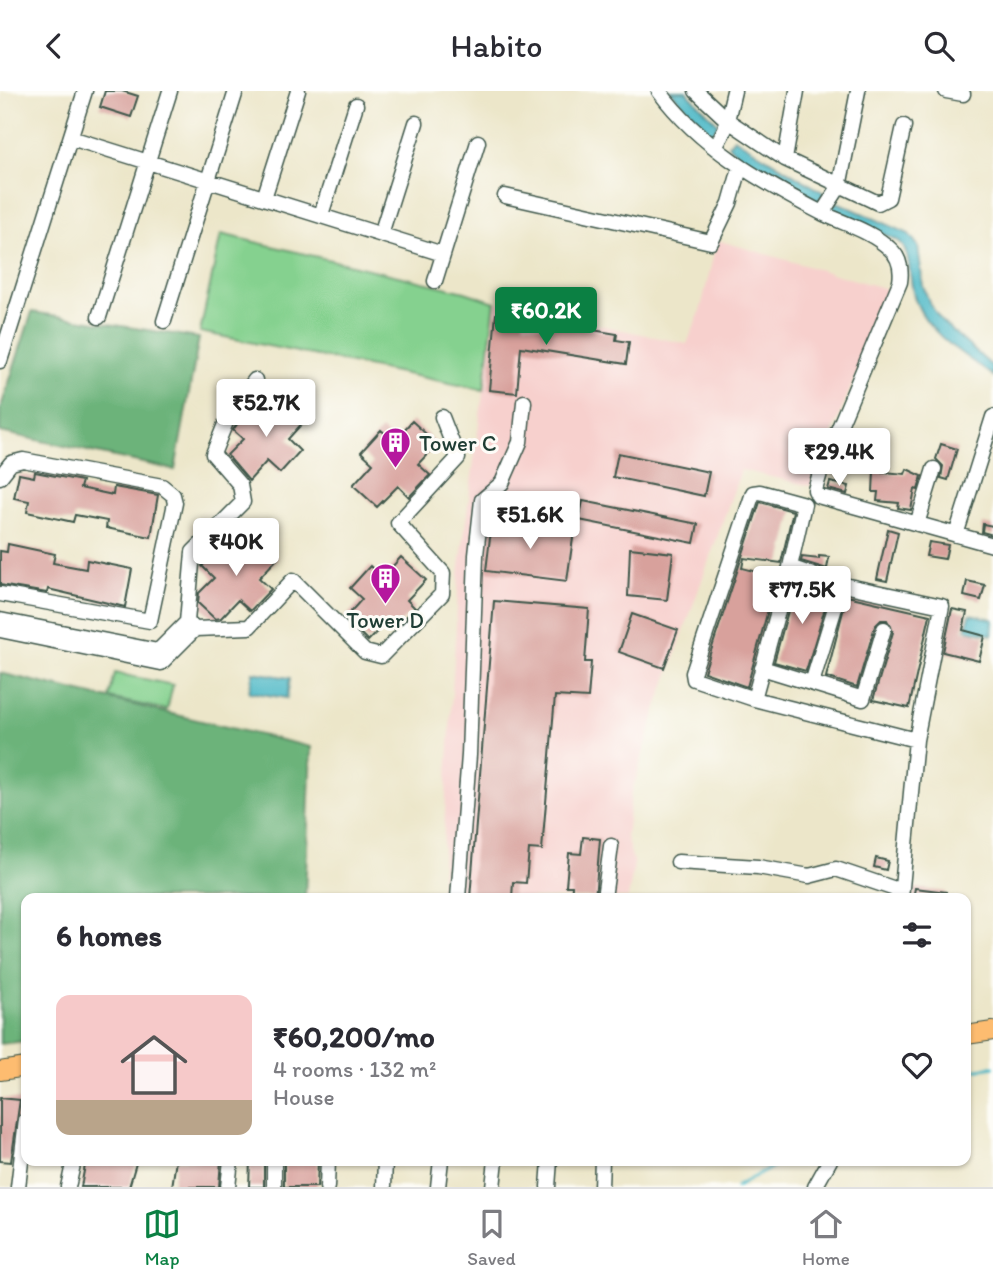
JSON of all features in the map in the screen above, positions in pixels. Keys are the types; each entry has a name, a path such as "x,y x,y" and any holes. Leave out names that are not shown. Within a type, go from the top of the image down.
{"main road":[{"path":"971,1034 993,1031"},
{"path":"971,1046 993,1044"},
{"path":"0,1071 21,1068"},
{"path":"0,1082 21,1080"}],"street":[{"path":"0,361 85,91"},
{"path":"99,317 170,91"},
{"path":"164,321 236,91"},
{"path":"264,198 298,91"},
{"path":"659,91 722,134 785,159 829,201 888,247 902,269 900,282 815,490 818,496 993,544"},
{"path":"696,91 740,168 829,201 884,202 888,198 904,126"},
{"path":"722,134 734,91"},
{"path":"785,159 797,91"},
{"path":"829,201 858,91"},
{"path":"946,91 963,94"},
{"path":"321,215 356,105"},
{"path":"381,234 416,123"},
{"path":"71,138 443,254"},
{"path":"435,281 478,142"},
{"path":"505,195 711,242 730,203 740,168"},
{"path":"0,630 162,663 191,626 193,552 243,502 240,485 213,454 228,417 255,380"},
{"path":"458,893 469,755 476,555 482,499 502,483 520,442 524,402"},
{"path":"0,620 158,651 191,626 248,627 293,580 365,652 381,656 442,594 443,573 398,523 458,458 442,417"},
{"path":"956,535 993,417"},
{"path":"0,477 11,463 23,460 162,486 173,495 175,503 150,621 0,594"},
{"path":"917,524 934,469"},
{"path":"754,699 804,504 760,492 753,493 748,500 693,673 694,679 754,699 916,740"},
{"path":"790,567 839,584 942,606 916,740 901,893"},
{"path":"812,683 834,611"},
{"path":"762,668 863,699 884,629"},
{"path":"605,893 611,846"},
{"path":"678,862 758,867 809,876 836,869 898,893"},
{"path":"18,1187 21,1162"},
{"path":"68,1187 73,1166"},
{"path":"229,1187 231,1166"},
{"path":"274,1166 274,1187"},
{"path":"327,1187 328,1166"},
{"path":"384,1187 385,1166"},
{"path":"439,1187 441,1166"},
{"path":"493,1187 495,1166"},
{"path":"548,1187 550,1166"},
{"path":"601,1187 602,1166"},
{"path":"815,1187 827,1166"}],"shaded area":[{"path":"717,240 890,290 811,486 741,470 657,707 631,795 626,837 634,864 629,893 440,893 459,574 495,302 687,344 701,308"}],"green space":[{"path":"221,234 465,292 495,302 484,390 200,332"},
{"path":"32,312 199,338 175,470 0,432 0,410"},
{"path":"0,673 311,747 305,893 21,893 21,1042 0,1044"},
{"path":"115,673 173,685 167,710 109,698"}],"water":[{"path":"670,91 686,91 718,124 712,134"},
{"path":"734,138 824,193 817,203 736,153 728,145"},
{"path":"837,202 909,234 918,246 923,286 930,304 942,322 993,367 993,376 949,344 922,314 916,302 906,254 899,241 830,210"},
{"path":"970,614 993,619 992,635 966,629"},
{"path":"253,672 290,678 287,698 249,692"}],"building":[{"path":"105,91 122,91 138,96 131,117 100,107"},
{"path":"496,314 524,317 523,324 543,327 544,322 617,334 616,340 629,342 626,364 521,347 517,393 489,390"},
{"path":"282,397 306,419 288,439 300,451 280,473 267,461 249,481 227,455 243,439 233,430 251,405 263,417"},
{"name":"Tower C","path":"412,421 437,444 418,464 430,475 409,497 398,486 377,507 353,485 373,463 361,452 381,430 394,441"},
{"path":"941,444 957,449 948,480 941,478 943,466 936,459"},
{"path":"618,453 709,472 704,496 613,477"},
{"path":"907,469 922,476 918,490 915,489 911,510 898,508 899,503 877,501 878,492 873,492 874,471 905,474"},
{"path":"35,472 82,481 80,488 113,495 114,487 158,495 151,537 106,528 107,521 75,515 73,522 27,512 29,501 14,498 19,474 34,477"},
{"path":"830,482 849,486 847,494 828,489"},
{"path":"583,501 698,524 694,543 579,520"},
{"path":"760,502 793,511 781,563 744,558 742,568 777,577 747,687 704,672"},
{"path":"492,521 574,531 567,581 486,571"},
{"path":"983,524 993,526 993,535 982,532"},
{"path":"888,529 898,532 887,581 877,579"},
{"path":"253,536 278,558 259,578 271,589 250,611 238,600 221,618 215,619 198,603 199,593 214,578 202,566 222,544 235,556"},
{"path":"929,542 948,545 945,559 926,556"},
{"path":"8,544 55,554 53,563 86,569 87,560 132,569 125,607 48,589 47,593 0,585 0,551 7,552"},
{"path":"630,548 673,553 667,600 628,596"},
{"path":"819,556 829,557 827,569 801,561 802,557 819,559"},
{"name":"Tower D","path":"401,557 426,580 407,600 415,608 394,629 386,622 368,641 345,618 362,599 350,588 370,566 382,578"},
{"path":"967,581 985,585 981,600 964,596"},
{"path":"796,582 835,593 825,608 806,671 774,662"},
{"path":"847,596 930,615 909,708 873,700 893,632 887,620 881,620 875,626 857,687 826,677"},
{"path":"494,601 589,609 585,662 591,662 588,698 555,696 542,850 529,849 526,883 513,882 512,893 470,893"},
{"path":"952,609 967,612 963,630 985,636 979,661 943,652"},
{"path":"632,614 678,630 664,668 619,652"},
{"path":"583,837 600,839 595,893 571,893 572,886 566,886 569,853 581,854"},
{"path":"876,858 888,861 886,870 874,867"},
{"path":"915,888 946,892 946,893 914,893"},
{"path":"0,1098 20,1100 11,1162 0,1161"},
{"path":"85,1166 135,1166 129,1187 81,1187"},
{"path":"175,1166 221,1166 219,1187 172,1187"},
{"path":"250,1166 264,1166 264,1187 249,1187"},
{"path":"284,1166 318,1166 317,1187 284,1187"}],"waterway":[{"path":"971,1070 993,1067"},
{"path":"736,1187 774,1166"}],"place":[{"name":"Tower C","path":"396,470"},
{"name":"Tower D","path":"385,606"}]}
